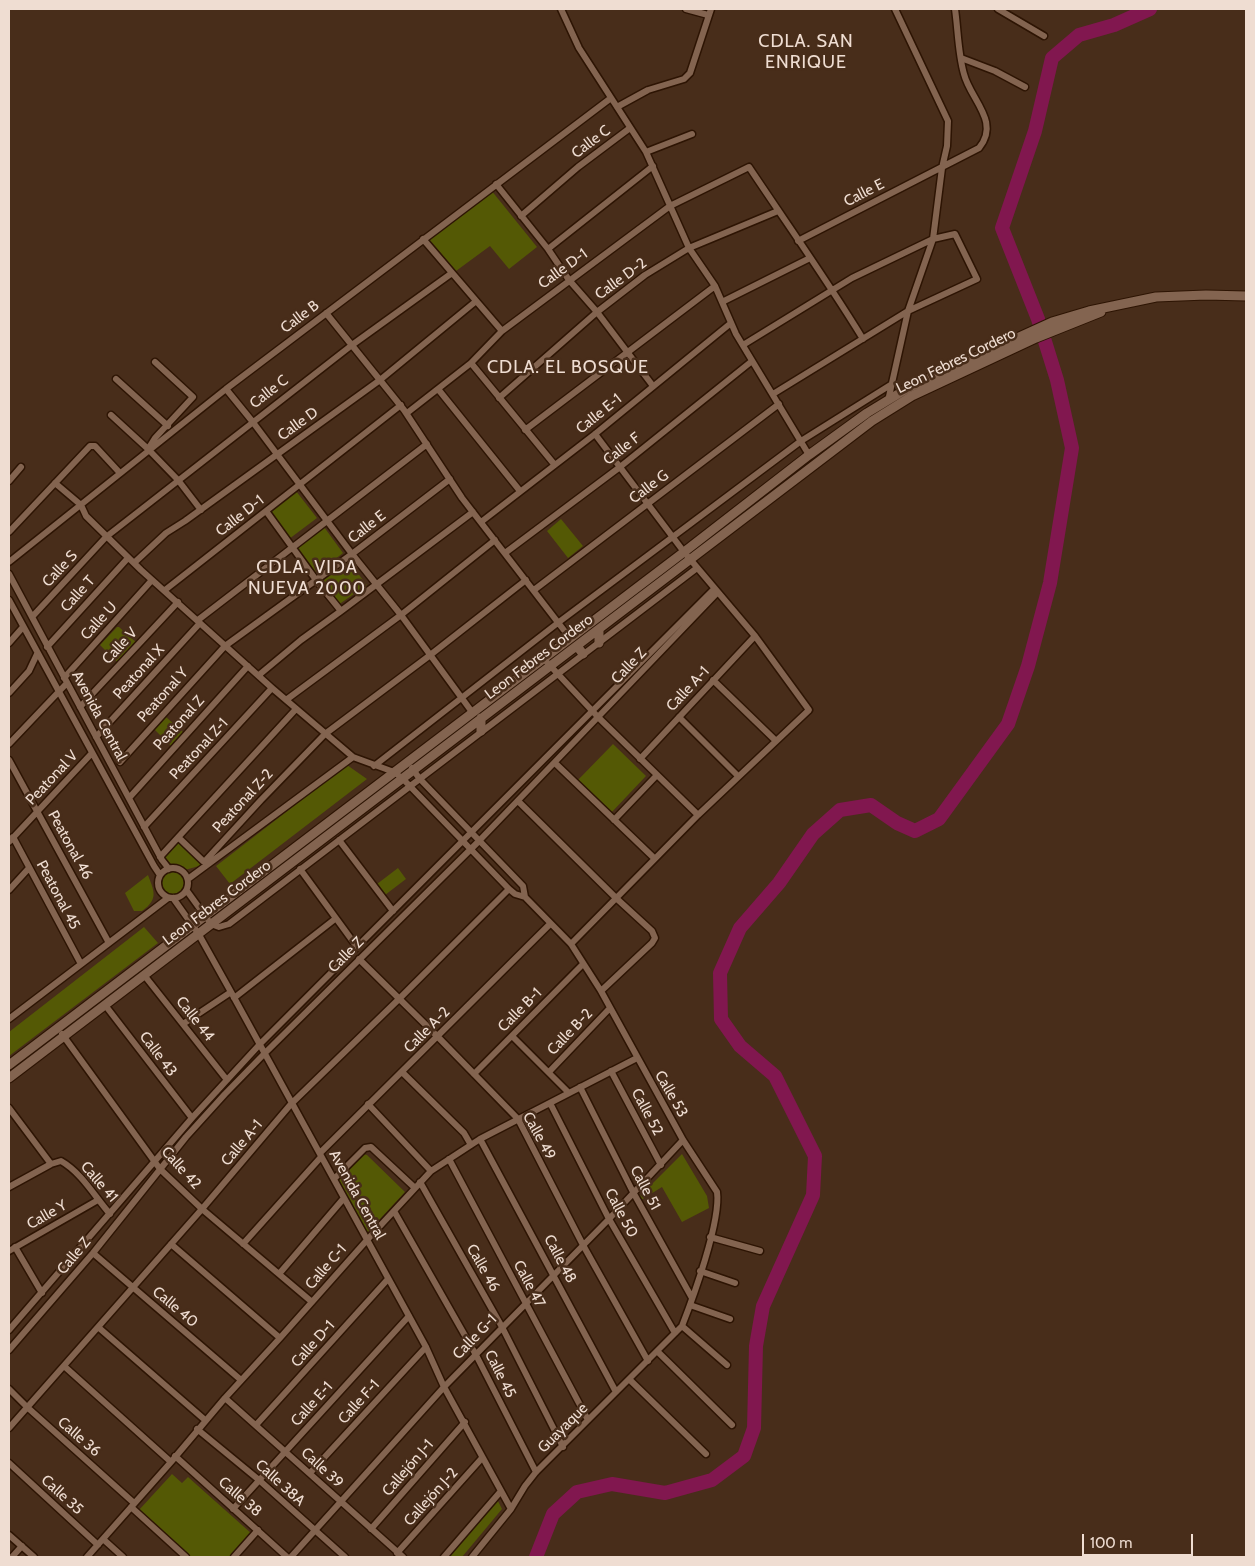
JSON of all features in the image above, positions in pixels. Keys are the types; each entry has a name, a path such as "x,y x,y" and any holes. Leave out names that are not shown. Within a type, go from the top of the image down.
{"street":[{"path":"561,9 579,48 646,152 689,248 715,286 743,345 810,455"},
{"path":"617,107 640,94 684,79 690,73 709,12 686,9"},
{"path":"890,404 892,384 908,311 933,239 942,168 947,146 948,121 895,9"},
{"name":"Calle E","path":"798,241 942,168 979,148 983,143 986,134 985,117 966,85 960,58 955,9"},
{"path":"998,9 1012,12 1044,36"},
{"path":"960,58 995,71 1025,87"},
{"name":"Calle B","path":"9,562 119,472 226,389 611,98"},
{"name":"Calle C","path":"521,216 578,167 630,128"},
{"path":"646,152 692,134"},
{"path":"548,249 653,166"},
{"name":"Calle D-1","path":"407,413 471,363 502,331 670,206 749,166 778,211"},
{"path":"496,184 653,386"},
{"path":"778,211 833,290 863,339"},
{"name":"Calle D-2","path":"499,398 597,312 646,275 689,248 778,211"},
{"path":"743,345 852,278 933,239 955,234 977,280 908,311 773,394"},
{"path":"423,239 502,331"},
{"path":"722,302 810,258"},
{"name":"Calle C","path":"106,537 252,421 352,345 452,273"},
{"path":"525,430 715,286"},
{"name":"Leon Febres Cordero","path":"9,1065 57,1028 195,929 211,924 309,857 342,826 406,782 413,771 481,718 864,428 908,388 1054,326 1115,306 1156,298 1206,295 1246,296"},
{"name":"Calle D","path":"134,563 166,533 201,510 380,380 476,302"},
{"path":"326,313 407,413 473,512 570,638"},
{"name":"Calle E-1","path":"481,522 595,434 731,323"},
{"name":"Calle F","path":"506,553 620,467 752,360"},
{"path":"148,450 155,438 193,397 155,362"},
{"path":"471,363 554,464"},
{"path":"116,379 168,426"},
{"path":"374,766 559,622 801,441 892,384"},
{"path":"226,389 472,712"},
{"path":"438,389 520,491"},
{"name":"Calle G","path":"534,590 778,404"},
{"name":"Leon Febres Cordero","path":"9,1078 144,975 195,929 205,916 810,455 867,413 890,404"},
{"name":"Calle D-1","path":"165,590 401,406"},
{"path":"111,415 178,480 201,510"},
{"path":"571,944 654,858 738,776 810,710 755,636 690,560 595,434"},
{"path":"199,621 427,444"},
{"path":"9,532 90,446 93,446 119,472"},
{"path":"9,481 21,467"},
{"name":"Calle E","path":"225,646 352,554 450,478"},
{"path":"54,483 81,505 86,516 128,558 325,734 353,757 394,772"},
{"path":"266,511 341,612"},
{"path":"259,675 301,640 473,512"},
{"name":"Calle S","path":"32,617 106,537"},
{"path":"286,700 400,615 495,540"},
{"name":"Calle T","path":"48,647 128,558"},
{"path":"281,877 300,869 309,857 342,838 406,782 419,778 697,568"},
{"name":"Avenida Central","path":"9,574 168,869"},
{"name":"Calle U","path":"9,744 59,691 65,680 152,580"},
{"path":"325,734 526,580"},
{"name":"Calle Z","path":"9,1330 155,1160 260,1044 715,591"},
{"name":"Calle Z","path":"9,1350 93,1254 186,1137 264,1054 555,763 715,591"},
{"name":"Avenida Central","path":"9,600 160,875"},
{"name":"Calle V","path":"80,707 178,602"},
{"name":"Peatonal X","path":"96,737 199,621"},
{"path":"9,643 23,627"},
{"path":"599,629 599,642"},
{"name":"Calle A-1","path":"640,759 755,636"},
{"name":"Peatonal Y","path":"120,762 225,646"},
{"path":"577,646 583,654"},
{"path":"9,692 29,671 37,654"},
{"path":"543,658 593,712 698,815"},
{"name":"Peatonal Z","path":"129,798 248,666"},
{"path":"713,680 776,741"},
{"name":"Peatonal Z-1","path":"144,827 272,688"},
{"name":"Peatonal Z-2","path":"160,857 296,709"},
{"path":"679,717 738,776"},
{"path":"481,718 481,732"},
{"name":"Peatonal Z-2","path":"179,838 204,861 206,860 260,800 325,734"},
{"path":"444,747 451,754"},
{"name":"Peatonal V","path":"11,840 92,753"},
{"path":"188,879 353,757"},
{"name":"Peatonal 46","path":"9,760 109,943"},
{"name":"Calle 53","path":"408,762 419,778 523,886 525,897"},
{"path":"555,763 654,858"},
{"name":"Calle 53","path":"394,772 406,782 508,889 515,894 525,897 571,944 601,992 683,1140 717,1192 718,1200 710,1237 682,1326"},
{"path":"614,820 657,775"},
{"path":"518,801 652,931 655,938 652,943 601,992"},
{"path":"342,826 342,838 392,911"},
{"name":"Peatonal 45","path":"11,840 29,868 81,964"},
{"path":"9,890 29,868"},
{"path":"9,1019 171,898 181,896 186,891 188,879 180,869 168,869 160,875 158,886 160,891 171,898"},
{"path":"300,869 357,948"},
{"name":"Calle A-1","path":"9,1428 202,1209 291,1104 508,889"},
{"path":"186,891 211,924"},
{"name":"Avenida Central","path":"171,898 195,929 233,995 291,1104 426,1347 444,1387 511,1508"},
{"path":"183,1024 233,995 335,919"},
{"name":"Calle A-2","path":"244,1244 320,1155 368,1104 550,924"},
{"name":"Calle 49","path":"359,959 438,1036 518,1119 583,1245 648,1361"},
{"name":"Calle B-1","path":"474,1074 583,964"},
{"name":"Calle 44","path":"144,975 227,1080"},
{"name":"Calle 43","path":"105,1005 192,1118"},
{"name":"Calle B-2","path":"548,1072 610,1008"},
{"name":"Calle 42","path":"57,1028 160,1169 202,1209 312,1302"},
{"path":"512,1036 569,1093"},
{"name":"Calle C-1","path":"87,1557 205,1420 414,1188 431,1172 480,1139 637,1058"},
{"name":"Calle 52","path":"611,1071 661,1165"},
{"path":"402,1072 464,1133 471,1144"},
{"name":"Calle 51","path":"580,1087 691,1302"},
{"name":"Calle 50","path":"550,1103 608,1219 675,1333"},
{"path":"368,1104 431,1172"},
{"path":"9,1108 52,1164 9,1187"},
{"name":"Calle 48","path":"480,1139 616,1392"},
{"name":"Calle G-1","path":"291,1557 444,1387 661,1165 683,1140"},
{"path":"334,1179 365,1148 371,1147 414,1188"},
{"name":"Calle 47","path":"449,1159 588,1420"},
{"name":"Calle 41","path":"52,1164 61,1161 66,1164 78,1175 110,1214"},
{"name":"Calle 46","path":"420,1182 502,1327 563,1447"},
{"path":"279,1274 344,1198"},
{"name":"Calle Y","path":"9,1251 98,1200"},
{"name":"Calle 45","path":"394,1211 476,1354 536,1472"},
{"path":"710,1237 760,1251"},
{"path":"171,1244 280,1338"},
{"path":"15,1247 42,1292"},
{"name":"Calle 40","path":"93,1254 242,1380"},
{"path":"700,1271 735,1283"},
{"name":"Calle D-1","path":"256,1425 388,1279"},
{"path":"691,1302 730,1319"},
{"name":"Calle E-1","path":"234,1508 409,1316"},
{"path":"682,1326 727,1365"},
{"name":"Guayaque","path":"472,1557 511,1508 536,1472 682,1326"},
{"path":"98,1327 205,1420"},
{"name":"Calle F-1","path":"310,1474 426,1347"},
{"path":"657,1352 732,1425"},
{"name":"Calle 38","path":"64,1366 234,1508 287,1557"},
{"path":"630,1380 706,1454"},
{"name":"Calle 36","path":"9,1389 186,1557"},
{"name":"Calle 39","path":"225,1398 400,1555"},
{"name":"Callejón J-1","path":"371,1530 465,1422"},
{"name":"Calle 38A","path":"198,1429 259,1480 345,1557"},
{"name":"Callejón J-2","path":"400,1555 482,1458"},
{"name":"Calle 35","path":"9,1463 98,1545"},
{"path":"444,1557 501,1491"},
{"path":"234,1557 258,1530"},
{"path":"9,1535 34,1557"},
{"path":"103,1539 124,1557"},
{"path":"12,1557 22,1546"}],"shaded area":[{"path":"491,190 537,247 509,269 490,246 456,271 428,238"},
{"path":"296,491 317,518 289,539 269,511"},
{"path":"561,519 583,546 568,558 547,531"},
{"path":"324,527 343,553 315,575 297,548"},
{"path":"348,561 367,585 338,605 321,582"},
{"path":"117,627 137,643 118,663 100,645"},
{"path":"166,717 184,733 172,747 154,729"},
{"path":"613,744 646,776 610,814 576,782"},
{"path":"347,765 367,779 230,884 216,866"},
{"path":"180,841 203,863 185,870 172,865 163,856"},
{"path":"398,868 406,879 385,895 377,884"},
{"path":"173,870 182,874 186,883 182,892 173,896 164,892 160,883 164,874"},
{"path":"148,875 154,894 153,899 142,911 134,911 125,893"},
{"path":"144,927 158,943 9,1056 9,1032"},
{"path":"363,1154 367,1155 405,1192 368,1232 337,1178"},
{"path":"682,1154 707,1196 709,1208 682,1222 662,1187 641,1200 639,1197"},
{"path":"172,1474 182,1483 188,1477 252,1534 231,1557 191,1557 139,1510"},
{"path":"497,1499 502,1509 462,1557 447,1557"}],"waterway":[{"path":"536,1557 553,1514 577,1492 612,1484 665,1493 712,1480 744,1456 754,1428 756,1346 763,1306 813,1195 815,1156 775,1076 740,1046 721,1019 720,973 740,928 779,883 813,834 840,810 871,805 897,823 915,831 939,819 1008,724 1028,666 1050,583 1072,448 1057,380 1038,319 1002,228 1035,131 1052,58 1079,35 1114,25 1150,9"}],"district":[{"name":"CDLA. SAN ENRIQUE","path":"806,52"},
{"name":"CDLA. EL BOSQUE","path":"568,368"},
{"name":"CDLA. VIDA NUEVA 2000","path":"307,578"}]}
